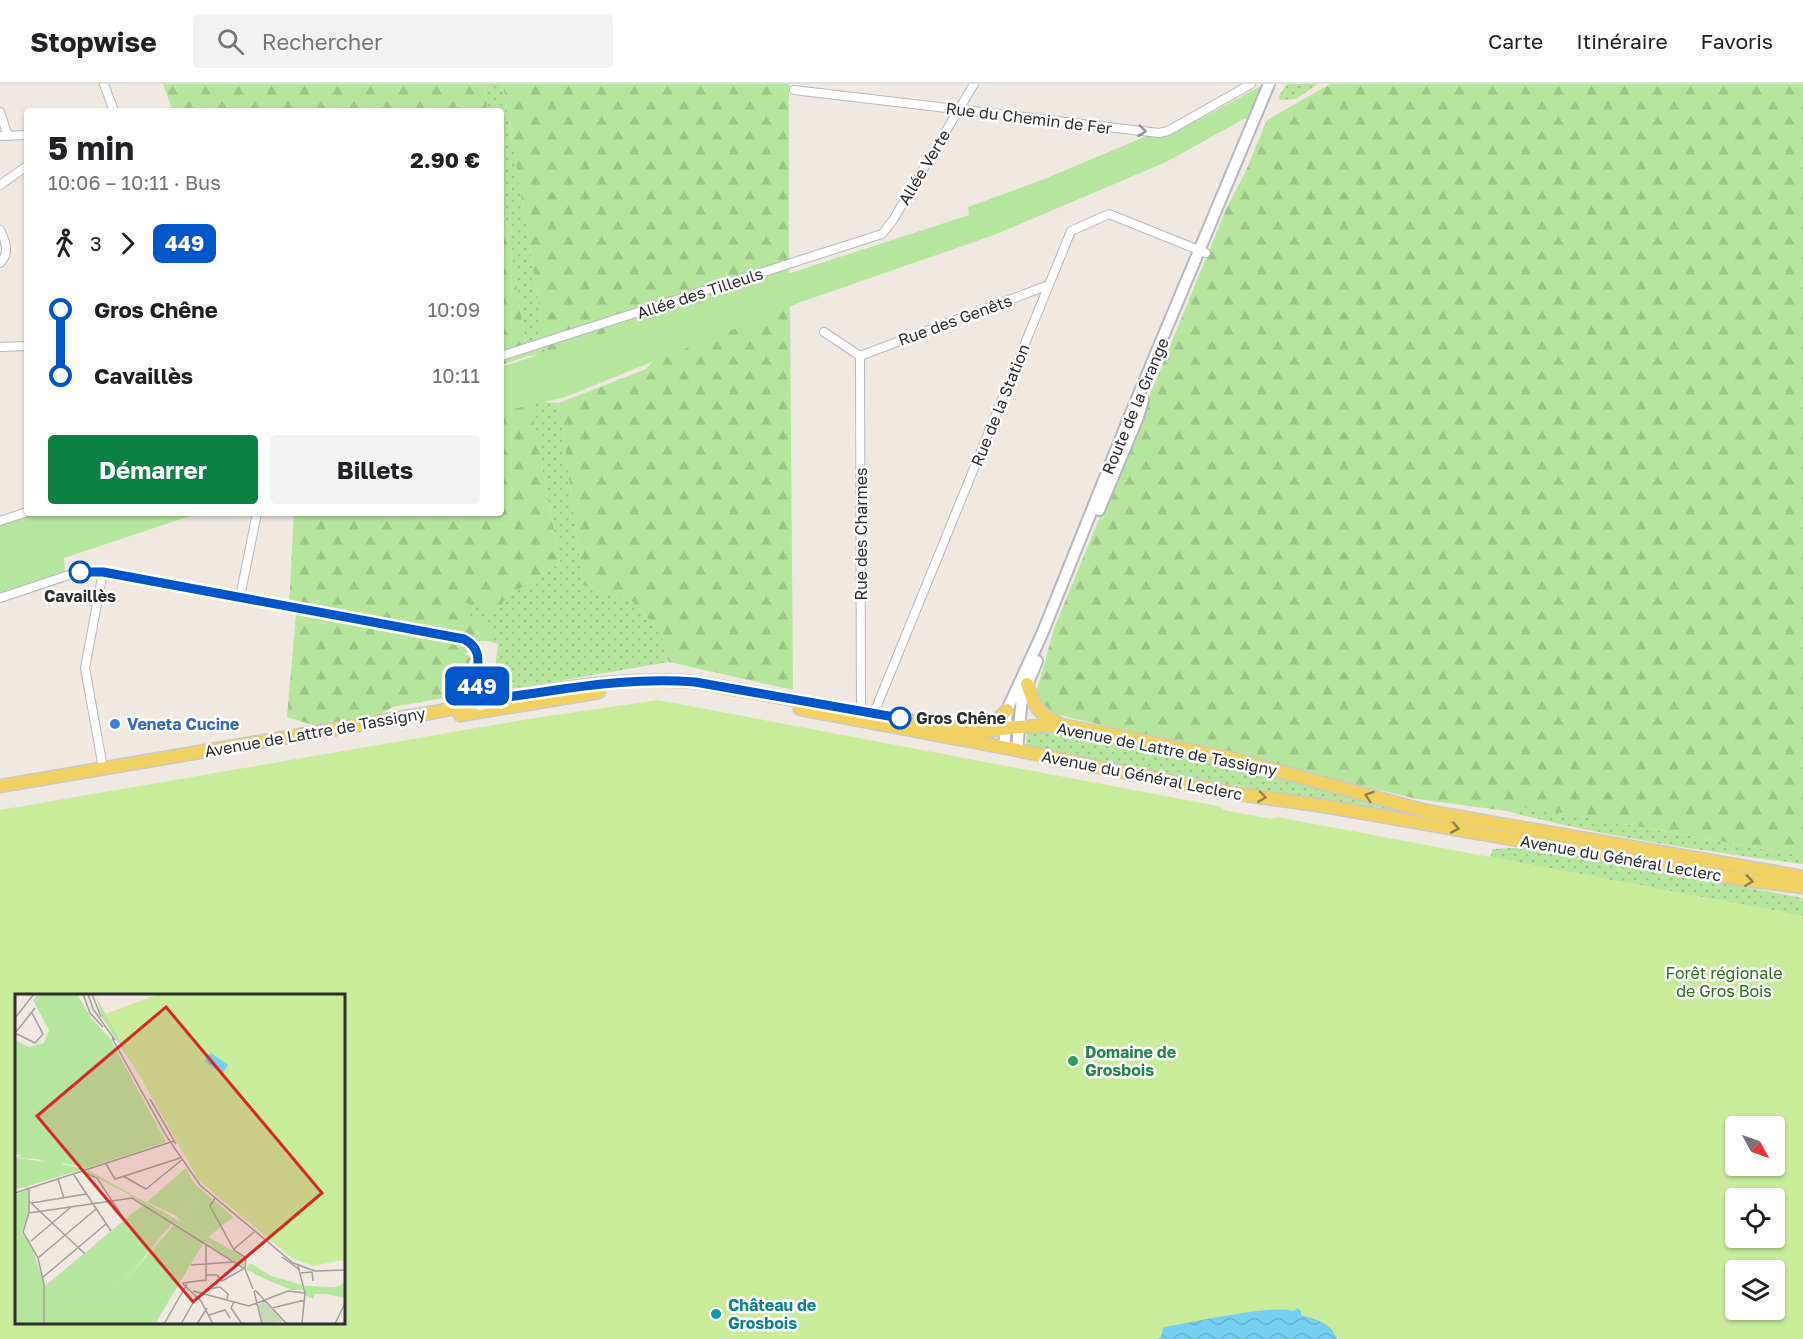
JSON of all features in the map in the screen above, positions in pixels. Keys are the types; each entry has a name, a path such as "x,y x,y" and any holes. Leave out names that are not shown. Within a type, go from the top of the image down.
{"main road":[{"name":"Route de la Grange","path":"1004,747 1007,710 1023,683 1138,417 1272,84"},
{"name":"Avenue de Lattre de Tassigny","path":"0,786 481,707 583,686 638,680 668,680 695,682 956,729 986,731 1062,725 1230,759 1426,811 1655,852"},
{"name":"Route de la Grange","path":"1017,750 1023,683"},
{"path":"1023,683 1035,708 1062,725"},
{"name":"Avenue du Général Leclerc","path":"481,707 600,691 645,687 681,688 1004,747 1245,795 1324,806 1746,880 1803,887"},
{"path":"0,794 481,707"},
{"path":"986,731 1007,710"},
{"name":"Avenue du Général Leclerc","path":"1655,852 1803,877"}],"street":[{"path":"105,84 113,108"},
{"name":"Allée Verte","path":"893,220 974,84"},
{"name":"Rue du Chemin de Fer","path":"794,90 1159,132 1168,131 1251,84"},
{"path":"0,112 4,136 24,135"},
{"path":"0,185 24,168"},
{"name":"Rue de la Station","path":"874,713 1071,231 1109,214 1203,252"},
{"name":"Allée des Tilleuls","path":"504,355 879,235 886,231 893,220"},
{"path":"0,230 6,242 6,258 0,263"},
{"name":"Rue des Genêts","path":"860,356 1049,285"},
{"path":"824,332 860,356"},
{"path":"0,347 24,346"},
{"name":"Rue des Charmes","path":"860,356 861,711"},
{"path":"0,521 24,513"},
{"path":"240,597 256,516"},
{"path":"103,572 84,668 103,768"},
{"path":"0,598 75,573 103,572 464,639 473,645 478,654 477,679 481,707"}],"green space":[{"path":"163,84 484,84 488,108 172,108"},
{"path":"484,84 503,84 547,354 528,356 504,209 504,108 488,108"},
{"path":"503,84 789,84 789,280 547,354"},
{"path":"1287,84 1318,84 1296,99 1280,100 1279,96"},
{"path":"1330,84 1803,84 1803,856 1529,807 1507,811 1417,799 1059,715 1041,707 1035,697 1054,629 1227,207 1245,173 1267,120"},
{"path":"1259,87 1264,89 1252,117 1244,119 1166,162 994,235 801,302 565,397 504,411 504,366 969,215 968,207 1042,180 1149,135 1170,135"},
{"path":"504,209 528,356 504,364"},
{"path":"789,301 793,690 669,662 661,632 632,601 583,585 559,403 646,369 664,348"},
{"path":"530,401 559,403 583,585 632,601 661,632 669,662 505,690 493,689 498,644 487,641 492,631 471,624 461,600 494,614 507,597 560,563"},
{"path":"530,401 560,563 507,597 494,615 462,601 471,616 471,623 475,619 486,621 492,631 487,641 477,641 470,645 466,654 471,658 466,670 471,679 471,693 393,707 380,714 316,726 287,717 296,614 289,606 294,516 504,516 504,411"},
{"path":"30,516 190,516 64,558 65,572 10,592 0,593 0,525"},
{"name":"Domaine de Grosbois","path":"658,700 1218,806 1224,810 1271,819 1277,817 1803,916 1803,1339 0,1339 0,810 535,718"},
{"path":"1049,731 1245,767 1293,782 1439,819 1436,823 1026,747 1027,732"},
{"path":"1529,807 1803,856 1803,864 1617,836 1507,811"},
{"path":"1529,847 1803,898 1803,916 1490,857 1493,849"}],"water":[{"path":"1298,1308 1301,1315 1327,1325 1337,1339 1157,1339 1161,1337 1163,1327 1249,1312 1293,1311"}],"bus line":[{"name":"449","path":"80,572 103,572 464,639 473,645 478,654 477,679 480,703 583,686 668,680 695,682 900,718"}],"place":[{"name":"Cavaillès","path":"80,572"},
{"name":"Gros Chêne","path":"900,718"},
{"name":"Veneta Cucine","path":"115,724"},
{"name":"Domaine de Grosbois","path":"1073,1061"},
{"name":"Château de Grosbois","path":"716,1314"}],"park label":[{"name":"Forêt régionale de Gros Bois","path":"1724,982"}]}
